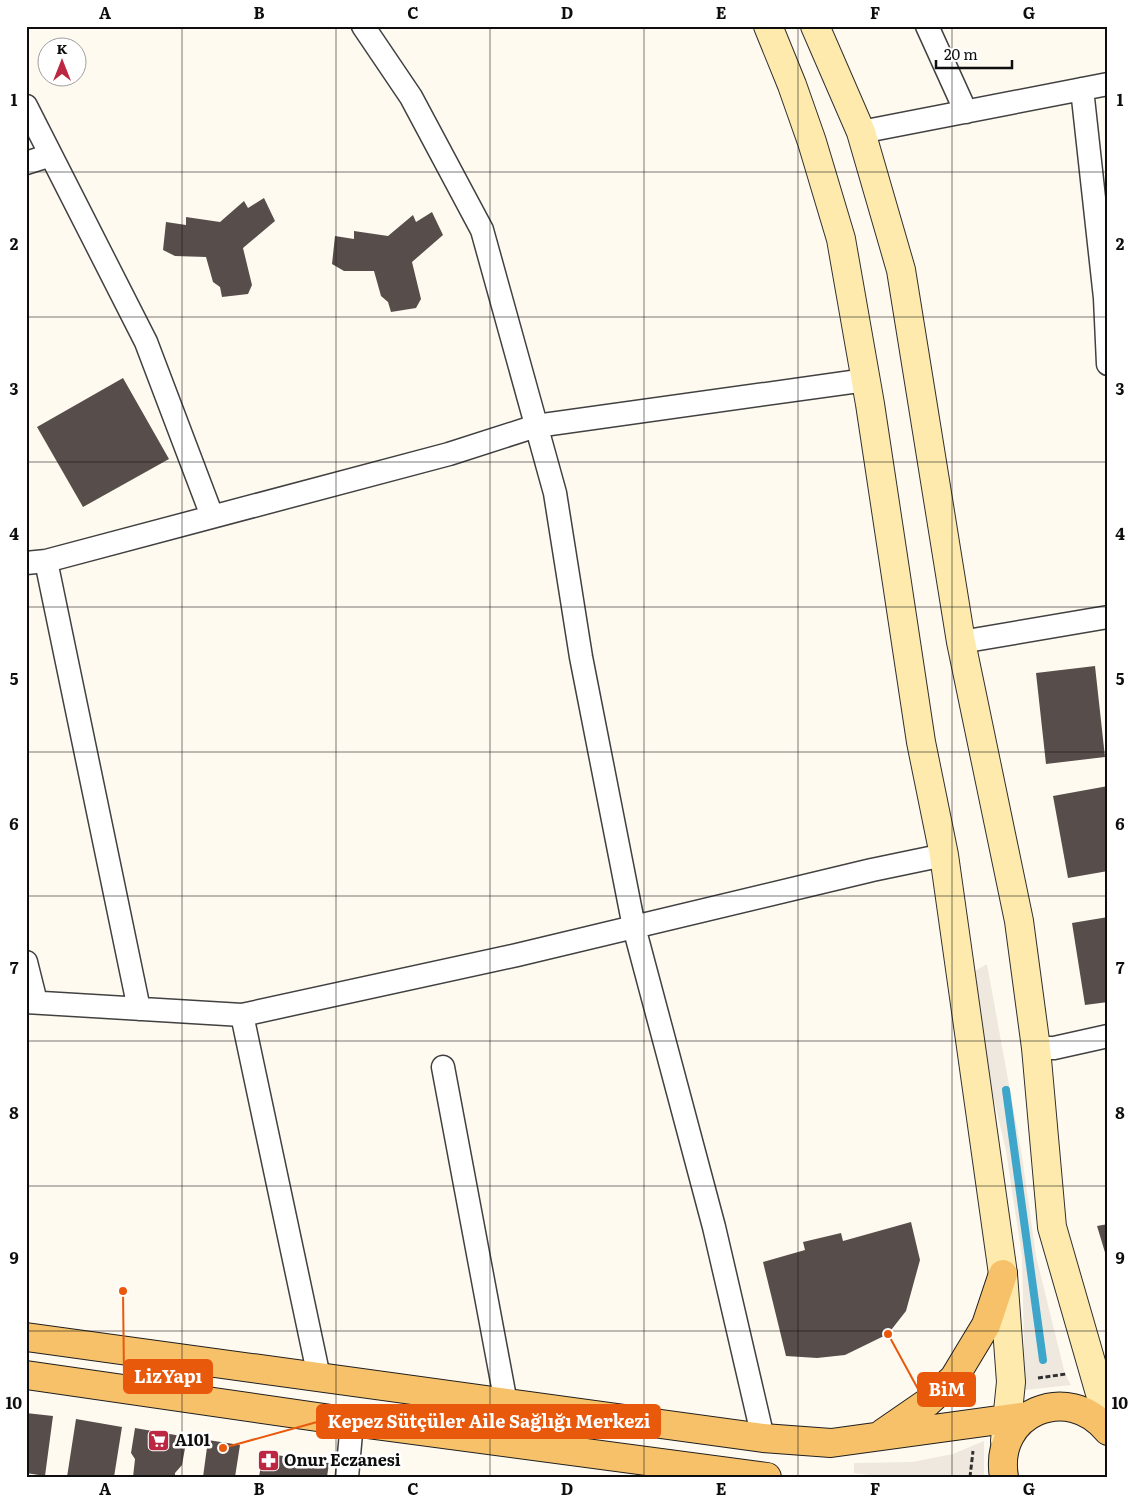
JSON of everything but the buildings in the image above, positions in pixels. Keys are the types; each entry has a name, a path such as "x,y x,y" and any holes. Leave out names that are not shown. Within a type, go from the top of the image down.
{"main road":[{"path":"768,26 792,85 812,142 841,239 866,380 921,742 944,855 1003,1274 1011,1382 1018,1417 1005,1445 1001,1464 1004,1477"},
{"path":"815,26 861,132 901,270 961,642 1019,921 1036,1048 1052,1228 1102,1417"},
{"path":"877,1437 928,1402 954,1378 986,1325 1003,1274"},
{"path":"26,1337 763,1438 831,1443 1018,1417 1045,1408 1065,1406 1102,1417"},
{"path":"26,1375 352,1422 754,1476"}],"street":[{"path":"363,26 410,97 482,230 555,493 581,657 634,927 714,1228 763,1438"},
{"path":"927,26 966,112"},
{"path":"861,132 1108,84"},
{"path":"1082,89 1105,298 1108,364"},
{"path":"26,106 146,342 212,516"},
{"path":"26,163 51,156"},
{"path":"139,1009 36,562 449,454 536,426 866,380"},
{"path":"961,642 1108,617"},
{"path":"26,962 31,1002 242,1015 944,855"},
{"path":"242,1015 319,1377"},
{"path":"1036,1048 1054,1048 1108,1036"},
{"path":"443,1067 506,1403"},
{"path":"347,1477 352,1422"}],"shaded area":[{"path":"987,964 1022,1156 1036,1256 1065,1374 1071,1385 1025,1390 1022,1257 1006,1151 992,1091 975,971"},
{"path":"984,1441 984,1477 885,1477 854,1473 854,1463 912,1462 953,1454"}],"waterway":[{"path":"1006,1090 1043,1360"}],"place":[{"name":"LizYapı","path":"123,1291"},
{"name":"BiM","path":"888,1334"},
{"name":"A101","path":"159,1440"},
{"name":"Kepez Sütçüler Aile Sağlığı Merkezi","path":"223,1448"},
{"name":"Onur Eczanesi","path":"268,1460"}]}
